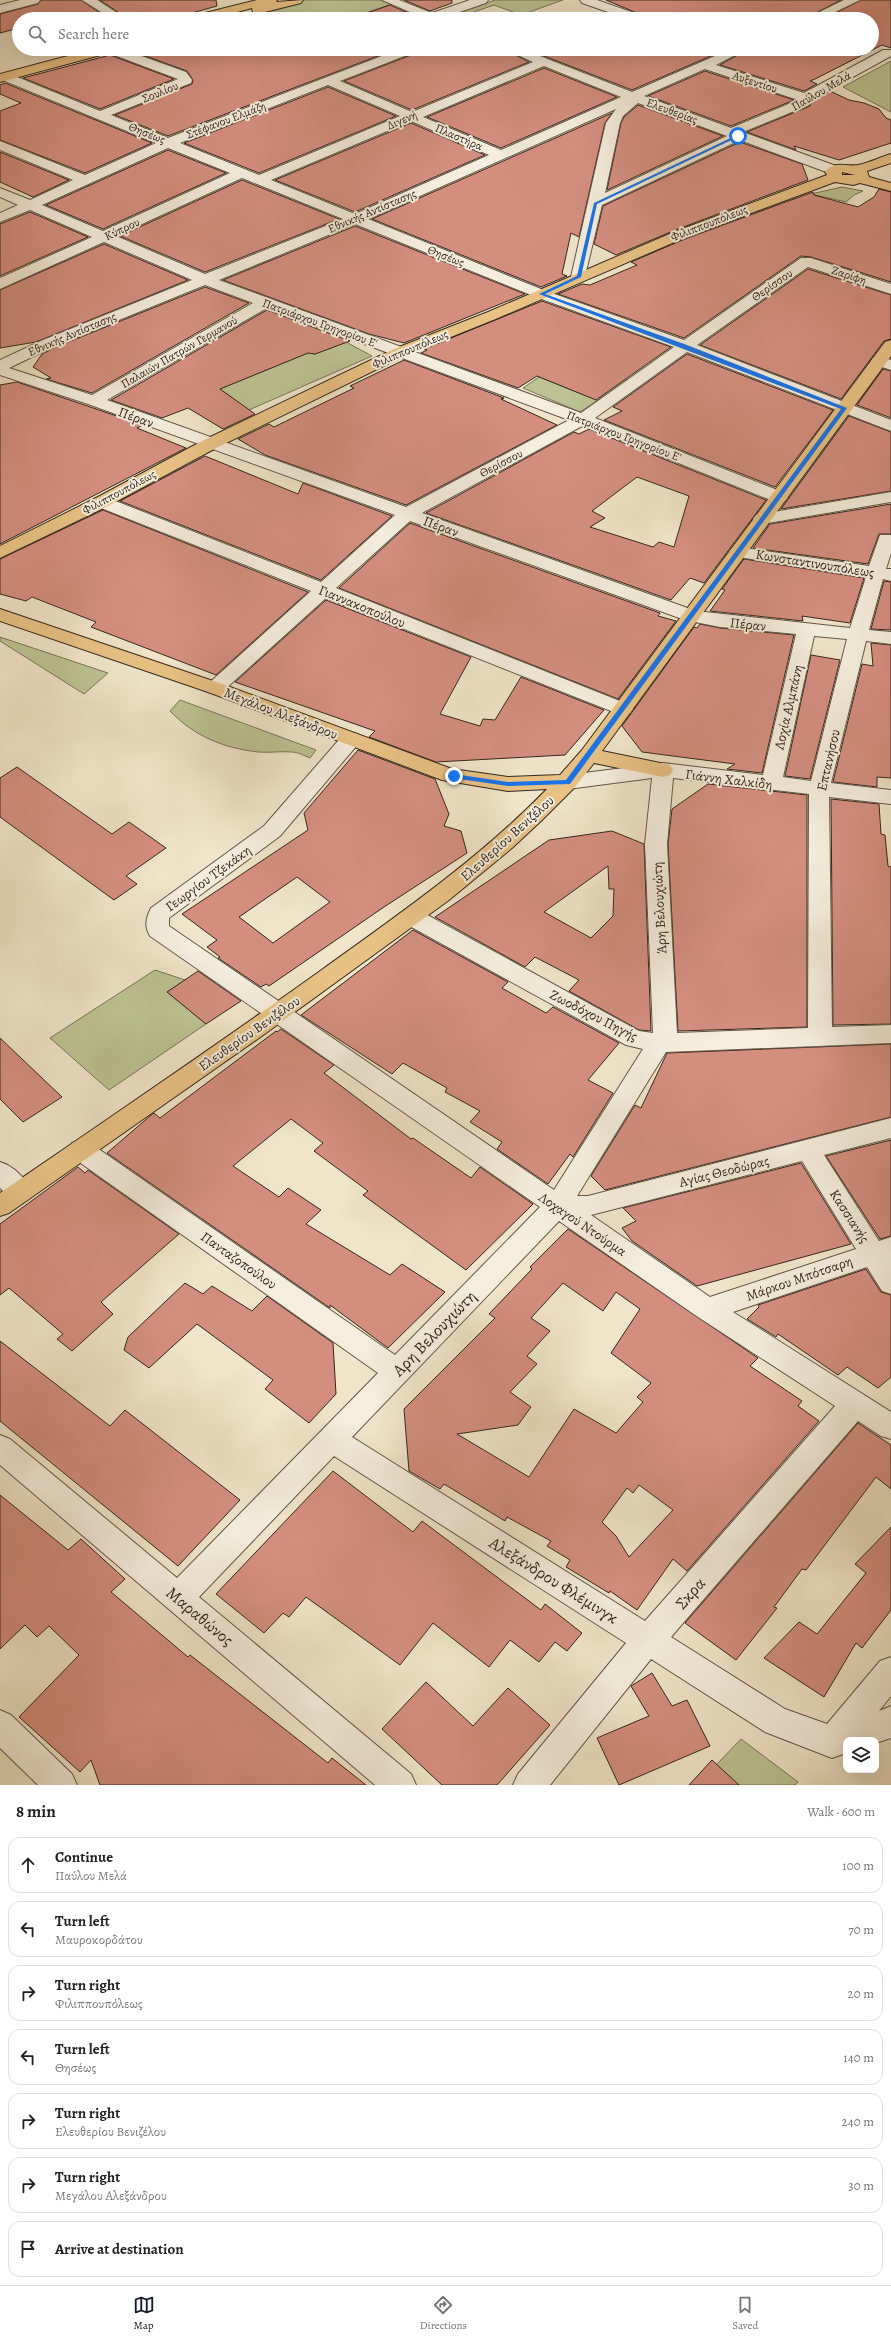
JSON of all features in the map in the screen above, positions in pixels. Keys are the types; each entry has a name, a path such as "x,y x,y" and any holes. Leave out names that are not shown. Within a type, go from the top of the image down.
{"main road":[{"path":"224,12 271,0"},
{"path":"250,12 297,0"},
{"path":"2,75 60,56"},
{"path":"2,75 80,56"},
{"path":"834,174 845,180 891,158"},
{"name":"Φιλιππουπόλεως","path":"0,553 102,502 210,444 400,352 723,217 834,174"},
{"path":"858,174 891,187"},
{"name":"Ελευθερίου Βενιζέλου","path":"0,1206 278,1013 483,864 568,782 623,710 844,408 885,363 891,345"},
{"name":"Μεγάλου Αλεξάνδρου","path":"0,615 215,688 454,776 508,784 568,782"},
{"path":"589,755 663,770"}],"street":[{"path":"0,9 34,0"},
{"path":"88,0 109,12"},
{"path":"388,0 419,12"},
{"path":"451,12 482,0"},
{"path":"586,0 619,12"},
{"path":"829,12 854,0"},
{"path":"879,47 890,50"},
{"name":"Παύλου Μελά","path":"595,203 734,134 770,114 783,112 804,102 806,98 890,50"},
{"name":"Σουλίου","path":"101,115 186,80 182,75 129,56"},
{"name":"Στέφανου Ελμάζη","path":"0,218 83,179 170,142 392,56"},
{"name":"Ελευθερίας","path":"528,56 734,134 834,174"},
{"name":"Εθνικής Αντίστασης","path":"0,366 49,343 355,219 634,97 705,65 721,56"},
{"name":"Διγενή","path":"261,179 543,62"},
{"name":"Αυξεντίου","path":"705,65 806,98"},
{"name":"Θησέως","path":"2,75 244,172 355,219 541,294 686,346 891,426"},
{"name":"Πλαστήρα","path":"329,80 501,155"},
{"path":"579,277 613,123 618,114 634,97"},
{"path":"584,118 613,123"},
{"path":"0,145 83,179"},
{"name":"Κύπρου","path":"1,283 244,172"},
{"name":"Πατριάρχου Γρηγορίου Ε'","path":"0,192 106,236 204,280 583,419 779,497"},
{"name":"Ζαρίφη","path":"806,261 891,289"},
{"name":"Θερίσσου","path":"215,688 407,514 583,419 806,261"},
{"name":"Παλαιών Πατρών Γερμανού","path":"94,401 264,303"},
{"name":"Πέραν","path":"0,370 94,401 210,444 692,616 720,621 806,631 891,638"},
{"path":"762,520 891,497"},
{"name":"Γιαννακοπούλου","path":"102,502 623,710"},
{"name":"Επτανήσου","path":"820,1036 819,790 858,635 883,574 886,539"},
{"name":"Κωνσταντινουπόλεως","path":"738,552 883,574"},
{"name":"Λοχία Αλμπάνη","path":"771,784 806,631"},
{"name":"Γεωργίου Τζεκάκη","path":"278,1013 162,935 158,930 157,920 164,910 272,831 351,739"},
{"name":"Γιάννη Χαλκίδη","path":"568,782 663,770 819,790 891,797"},
{"name":"Άρη Βελουχιώτη","path":"658,1043 665,1034 656,844 663,770"},
{"name":"Ζωοδόχου Πηγής","path":"412,917 634,1039 658,1043 891,1034"},
{"name":"Λοχαγού Ντούρμα","path":"278,1013 707,1309 891,1427"},
{"name":"Αρη Βελουχιώτη","path":"178,1598 557,1206 658,1043"},
{"name":"Αγίας Θεοδώρας","path":"557,1206 588,1206 891,1128"},
{"name":"Πανταζοπούλου","path":"81,1150 397,1370"},
{"name":"Κασσιανής","path":"808,1150 882,1250 891,1282"},
{"path":"0,1172 20,1192"},
{"name":"Μάρκου Μπότσαρη","path":"707,1309 882,1250"},
{"name":"Σκρα","path":"529,1785 648,1640 855,1404"},
{"name":"Αλεξάνδρου Φλέμινγκ","path":"331,1439 776,1721 832,1742"},
{"name":"Μαραθώνος","path":"0,1448 400,1785"},
{"path":"832,1742 891,1672"},
{"path":"832,1742 891,1722"},
{"path":"0,1726 61,1785"}],"green space":[{"path":"305,0 382,0 392,4 369,12 256,11"},
{"path":"495,0 563,0 529,12 513,12 494,5 474,12 460,12"},
{"path":"891,61 891,112 843,87"},
{"path":"842,187 863,191 854,195 846,202 811,194"},
{"path":"346,342 372,356 249,410 220,389 308,353 315,354"},
{"path":"612,373 628,380 580,412 523,388 539,377 582,394"},
{"path":"0,637 108,673 84,694 0,641"},
{"path":"180,700 316,750 310,758 294,752 258,752 221,744 199,734 179,720 170,711"},
{"path":"155,970 185,980 167,992 206,1024 109,1090 50,1038"},
{"path":"741,1739 798,1782 795,1785 697,1785"}],"building":[{"path":"41,0 81,0 99,12 12,12 12,30 0,33 0,14 38,4"},
{"path":"100,0 216,0 217,6 195,12 118,12"},
{"path":"404,0 452,0 452,3 430,11"},
{"path":"606,0 841,0 818,12 634,12"},
{"path":"861,0 891,0 891,48 882,45 879,47 879,12 838,12"},
{"path":"390,5 406,12 370,12"},
{"path":"106,56 113,56 174,79 100,109 23,78"},
{"path":"146,56 378,56 168,136 115,115 192,84 193,80 187,71"},
{"path":"408,56 517,56 529,62 412,110 344,81"},
{"path":"544,56 711,56 632,90"},
{"path":"736,56 860,56 810,81 817,84 804,91 720,65"},
{"path":"544,68 617,97 501,148 427,117"},
{"path":"705,71 794,100 731,126 648,96"},
{"path":"5,83 152,143 85,173 0,140 0,111 21,103 0,94 0,85"},
{"path":"328,87 396,116 259,173 184,143"},
{"path":"830,91 849,100 864,103 879,109 886,118 891,120 891,143 839,160 794,146 796,150 747,132 810,106 812,101"},
{"path":"638,105 723,136 607,190 621,123 624,117"},
{"path":"612,113 605,123 579,237 571,233 562,274 567,276 541,287 372,219"},
{"path":"411,123 485,155 355,212 275,180"},
{"path":"740,142 802,164 808,180 673,231 616,255 594,244 603,206"},
{"path":"168,150 226,173 103,229 46,205"},
{"path":"0,152 69,180 33,197 0,182"},
{"path":"242,180 339,219 205,272 120,236"},
{"path":"879,189 891,192 891,282 811,257 801,256 684,338 558,294 582,284 590,285 637,265 631,262 685,239 813,192 814,195 858,207 874,197"},
{"path":"30,212 88,237 0,276 0,224"},
{"path":"355,226 525,294 404,343 369,334 223,280"},
{"path":"104,244 188,280 36,342 0,348 0,290"},
{"path":"808,269 891,295 891,339 884,341 841,399 700,345"},
{"path":"205,287 249,303 92,393 46,379 51,378 33,367 42,354 56,347"},
{"path":"542,301 671,347 596,400 537,376 518,388 421,353 427,350 424,349"},
{"path":"267,310 350,341 315,354 308,353 220,389 255,414 223,429 188,408 162,418 111,400"},
{"path":"687,354 833,410 775,487 604,420 622,411 613,407"},
{"path":"404,360 504,398 501,399 557,425 406,505 265,455 238,439 269,424 274,427 354,388 350,386"},
{"path":"883,369 891,371 891,418 857,405"},
{"path":"17,382 143,425 137,428 186,448 0,544 0,385"},
{"path":"849,416 891,432 891,491 781,509"},
{"path":"589,429 766,500 704,583 690,578 671,600 426,513 574,432 579,434","holes":["637,477 689,496 674,547 659,542 653,547 590,527 605,518 592,511"]},
{"path":"205,456 298,494 303,483 392,516 321,580 120,501"},
{"path":"891,504 891,534 879,534 868,564 753,548 770,524"},
{"path":"103,510 308,592 216,675 91,627 96,622 32,597 26,601 0,594 0,559"},
{"path":"410,523 660,613 658,616 676,621 618,699 339,588"},
{"path":"744,559 864,578 850,623 802,616 803,621 710,611 725,590 722,589"},
{"path":"884,581 891,582 891,630 871,629"},
{"path":"326,600 471,657 440,714 480,726 483,719 495,720 521,677 604,710 565,755 436,762 369,737 375,731 235,682"},
{"path":"700,624 720,628 794,635 762,773 727,769 735,764 642,752 622,726 694,627 697,628"},
{"path":"871,643 891,645 891,778 877,777 877,787 833,782 862,664 873,666"},
{"path":"811,655 840,660 810,779 785,776"},
{"path":"358,750 435,779 449,814 444,826 461,831 467,853 384,907 269,986 266,984 261,987 218,958 220,957 207,947 217,940 182,914 308,830 304,813","holes":["297,877 330,902 273,943 239,917"]},
{"path":"17,767 112,834 129,822 166,848 126,876 137,884 114,900 0,817 0,778"},
{"path":"708,784 807,795 807,1027 678,1031 668,844 672,809"},
{"path":"831,799 879,804 881,834 885,835 888,866 891,867 891,1024 833,1025"},
{"path":"612,831 644,844 651,1031 639,1030 569,991 579,980 535,957 525,967 435,917 549,840","holes":["608,866 609,889 614,889 613,916 591,938 544,912"]},
{"path":"413,930 508,982 502,988 546,1013 553,1007 619,1043 588,1080 613,1093 573,1157 570,1154 548,1184 497,1149 502,1142 470,1122 480,1111 445,1092 447,1088 403,1063 392,1074 301,1015"},
{"path":"198,971 241,1001 206,1024 167,992"},
{"path":"281,1029 334,1065 324,1073 411,1139 413,1138 471,1178 480,1167 533,1204 466,1270 363,1195 368,1191 314,1151 323,1143 291,1119 233,1166 279,1197 288,1188 321,1210 306,1224 390,1275 402,1264 445,1292 388,1348 330,1305 330,1308 107,1153 154,1113 160,1118 276,1031 277,1032"},
{"path":"0,1038 62,1097 23,1122 0,1099"},
{"path":"891,1044 891,1117 605,1190 591,1176 635,1105 641,1108 667,1053"},
{"path":"891,1140 891,1236 880,1239 826,1156"},
{"path":"801,1163 851,1244 697,1286 632,1241 622,1228 636,1221 623,1208"},
{"path":"78,1167 85,1173 88,1170 179,1234 101,1302 113,1314 72,1351 57,1339 63,1334 9,1288 0,1295 0,1224"},
{"path":"568,1229 758,1358 750,1366 802,1401 798,1406 819,1421 687,1571 673,1559 637,1610 610,1591 609,1593 566,1567 570,1560 547,1546 551,1541 507,1517 505,1521 444,1484 440,1489 409,1471 404,1409 495,1318 489,1314 532,1269 530,1267","holes":["563,1283 603,1311 616,1292 640,1309 611,1353 651,1383 637,1397 643,1402 616,1433 574,1409 529,1477 457,1434 518,1425 531,1407 510,1392 537,1364 527,1356 550,1331 531,1318","639,1485 673,1510 629,1557 616,1536 602,1522 627,1488 633,1493"]},
{"path":"866,1269 881,1292 891,1295 891,1377 878,1388 847,1367 838,1375 778,1334 776,1337 747,1319 759,1307 758,1305"},
{"path":"185,1283 203,1294 212,1286 252,1311 267,1296 333,1343 336,1394 309,1423 265,1389 273,1380 197,1324 149,1368 124,1350 128,1337"},
{"path":"0,1341 110,1426 125,1410 240,1500 178,1566 0,1421"},
{"path":"858,1423 891,1445 891,1489 876,1477 806,1570 802,1569 774,1607 777,1608 736,1660 685,1623"},
{"path":"333,1471 413,1532 422,1521 541,1610 545,1604 582,1633 567,1651 555,1642 539,1662 510,1640 489,1667 433,1623 400,1665 306,1597 289,1617 283,1613 264,1633 216,1594"},
{"path":"0,1495 68,1550 81,1539 125,1579 111,1592 188,1657 190,1655 328,1763 332,1758 366,1785 100,1785 91,1760 80,1772 19,1717 79,1655 49,1626 37,1637 25,1625 0,1649"},
{"path":"891,1527 891,1610 862,1648 856,1643 824,1697 764,1658 799,1622 817,1634 866,1573 855,1564"},
{"path":"652,1673 672,1706 687,1700 710,1746 619,1785 597,1738 649,1716 631,1686"},
{"path":"426,1682 473,1726 508,1688 550,1725 497,1785 442,1785 382,1729"},
{"path":"712,1760 739,1785 689,1785"}],"route":[{"path":"454,776 508,784 545,784 568,782 844,408 686,346 541,294 579,277 595,203 738,136"}]}
